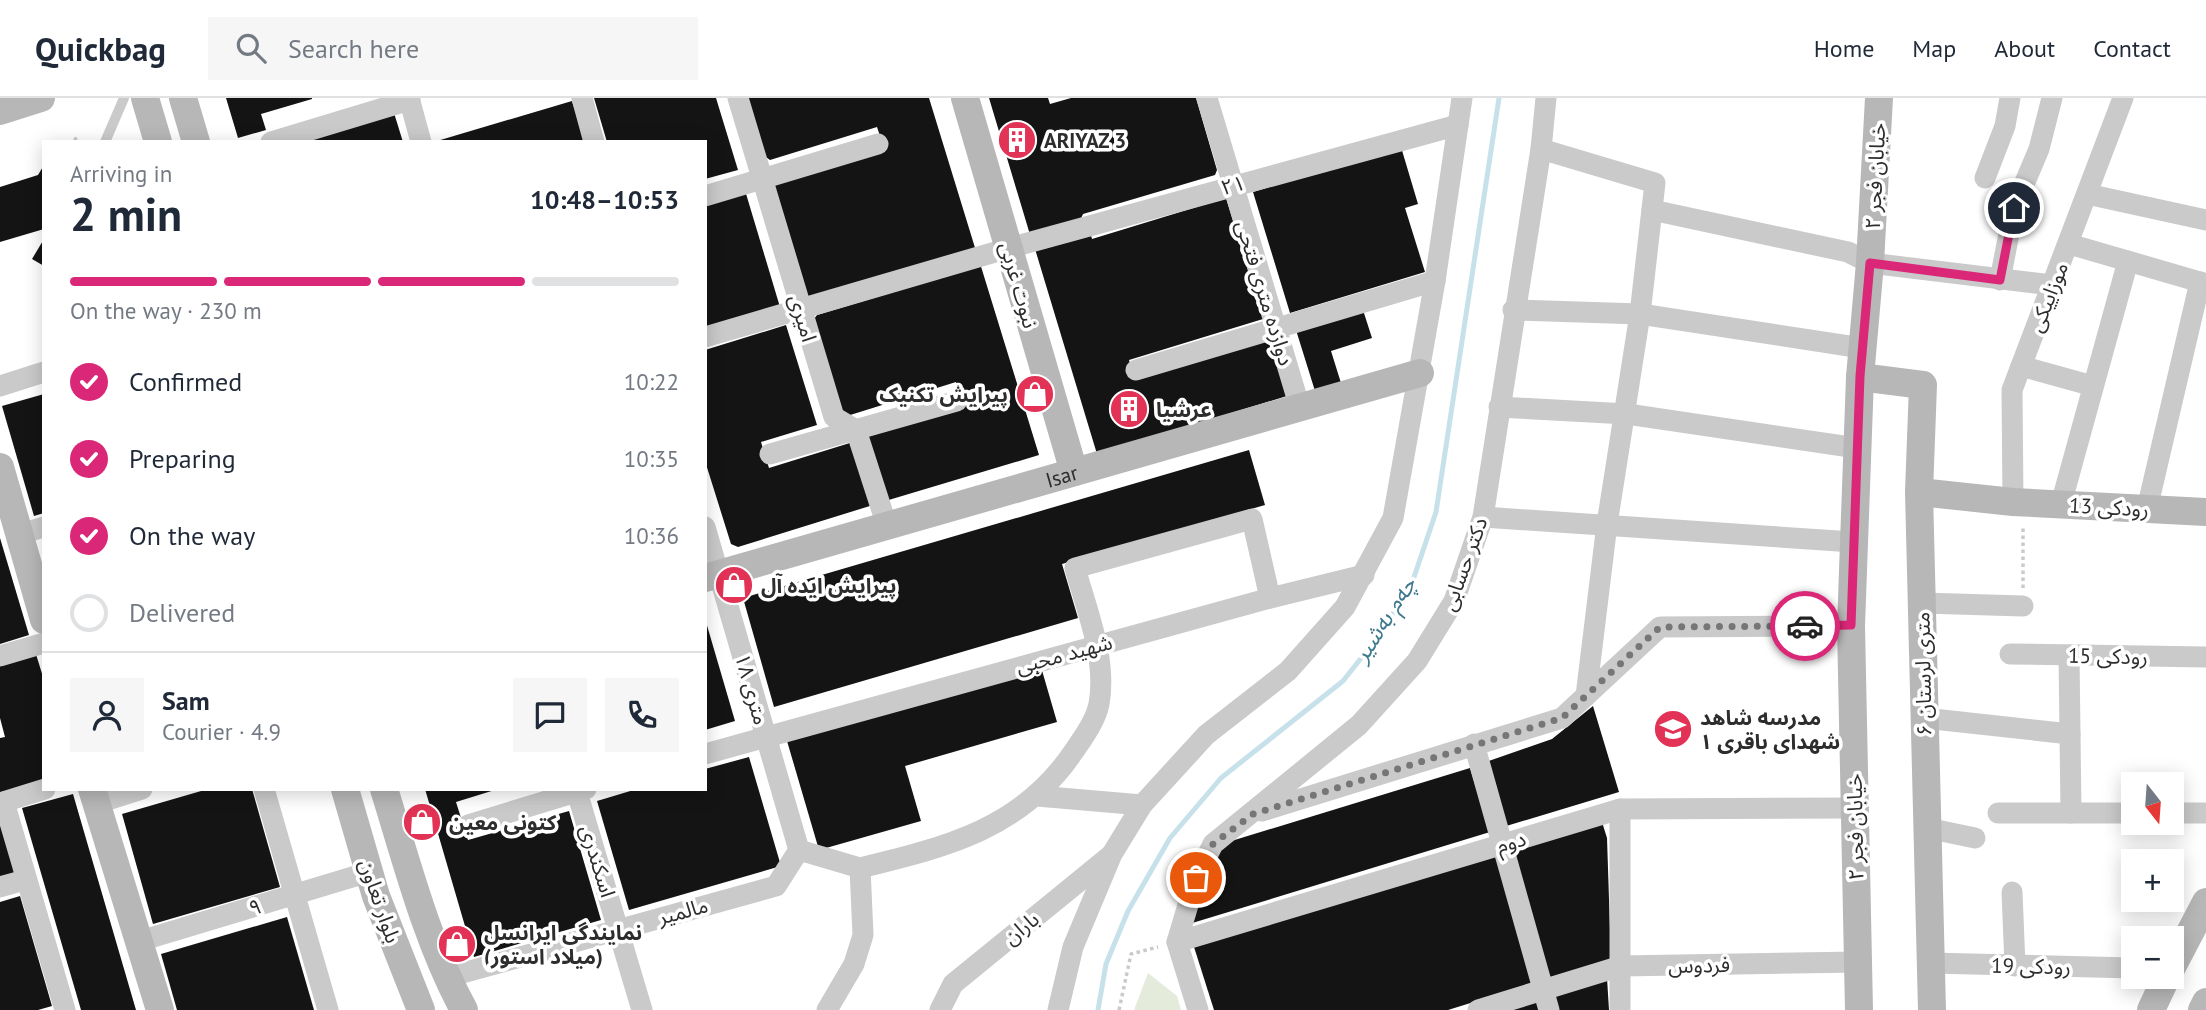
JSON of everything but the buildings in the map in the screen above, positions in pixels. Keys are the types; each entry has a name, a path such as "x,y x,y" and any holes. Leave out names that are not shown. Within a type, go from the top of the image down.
{"street":[{"path":"0,111 41,98"},
{"path":"145,98 157,140"},
{"path":"183,98 195,140"},
{"path":"582,98 593,140"},
{"name":"امیری","path":"737,98 834,417 856,430"},
{"name":"نبوت غربی","path":"965,98 1074,472"},
{"name":"دوازده متری فتحی","path":"1207,98 1300,408"},
{"path":"1058,1010 1073,947 1112,854 1142,805 1206,735 1288,671 1345,607 1393,518 1420,373 1462,98"},
{"name":"دکتر حسابی","path":"1177,942 1196,878 1213,844 1359,725 1417,661 1454,601 1483,517 1513,310 1541,149 1546,98"},
{"name":"خیابان فجر ۲","path":"1860,1010 1851,625 1860,376 1870,263 1879,98"},
{"path":"1985,178 2005,126 2010,98"},
{"path":"2000,280 2014,208 2039,149 2052,98"},
{"name":"موزاییکی","path":"2018,502 2012,390 2123,98"},
{"path":"278,140 409,99 420,140"},
{"name":"۲۱","path":"707,336 1232,185 1458,125"},
{"path":"707,195 878,144"},
{"path":"1541,149 1655,183 1627,414 1607,524 1586,696"},
{"path":"2087,194 2206,219"},
{"path":"1652,210 1848,252 1870,263 2052,285"},
{"path":"2069,244 2203,283 2147,509"},
{"path":"2061,504 2128,261"},
{"path":"1136,370 1435,281"},
{"path":"1513,310 1640,314 1862,348"},
{"path":"2021,366 2093,386"},
{"path":"0,386 42,373"},
{"name":"Isar","path":"712,576 1420,373"},
{"name":"۶ متری لرستان","path":"1860,376 1923,385 1919,492 1932,1010"},
{"path":"769,454 957,401"},
{"path":"1499,407 1627,414 1857,448"},
{"path":"856,430 887,526"},
{"path":"0,467 19,520 42,612"},
{"name":"رودکی 13","path":"1919,492 2018,502 2206,512"},
{"path":"1483,517 1853,542"},
{"path":"799,850 860,868 908,856 988,827 1037,796 1077,746 1099,706 1097,645 1075,568 1252,519 1270,597"},
{"name":"۱۸ متری","path":"707,541 712,576 799,850"},
{"name":"شهید محبی","path":"707,753 1270,597 1364,575"},
{"path":"1922,603 2023,606"},
{"path":"1253,814 1562,718 1660,627 1851,625"},
{"path":"0,656 42,644"},
{"name":"رودکی 15","path":"2010,654 2206,657"},
{"path":"2069,655 2071,813"},
{"path":"1924,718 2070,734"},
{"path":"1474,744 1546,1000"},
{"path":"42,790 2,803 65,1010"},
{"path":"129,791 95,796 160,1010"},
{"path":"265,791 328,1010"},
{"name":"بلوار تعاون","path":"346,791 369,872 421,1010"},
{"name":"بلوار تعاون","path":"385,791 413,885 448,977 464,1010"},
{"path":"468,825 579,791"},
{"name":"اسکندری","path":"582,791 642,1010"},
{"path":"1037,796 1142,805"},
{"name":"دوم","path":"1177,942 1620,809 1854,808"},
{"path":"1620,809 1620,1010"},
{"path":"1998,813 2121,813"},
{"path":"2184,813 2206,813"},
{"path":"1927,828 1975,838"},
{"name":"مالمیر","path":"448,977 776,886 799,850"},
{"name":"باران","path":"940,1010 953,984 1112,854"},
{"path":"827,1010 854,964 863,935 860,868"},
{"name":"۹","path":"140,941 369,872"},
{"path":"0,887 25,880"},
{"path":"2012,892 2015,966"},
{"path":"2184,944 2206,902"},
{"path":"1177,942 1198,1010"},
{"name":"فردوس","path":"1478,1010 1546,1000 1621,966 1858,962"},
{"name":"رودکی 19","path":"1930,963 2121,968"},
{"path":"2151,1010 2161,989"},
{"path":"2202,1010 2206,1002"}],"lane":[{"path":"106,140 124,98"}],"path":[{"path":"74,138 78,140"},
{"path":"2018,502 2023,606"},
{"path":"1119,1010 1131,954 1177,942"}],"green space":[{"path":"1148,973 1177,996 1181,1010 1134,1010"}],"waterway":[{"name":"چەم بەشیر","path":"1098,1010 1106,964 1128,911 1170,838 1221,778 1343,681 1377,638 1411,586 1436,512 1499,98"}],"way so far":[{"path":"1196,878 1213,844 1253,814 1562,718 1660,627 1805,626"}],"place":[{"name":"ARIYAZ 3","path":"1017,140"},
{"name":"پیرایش تکنیک","path":"1035,394"},
{"name":"عرشیا","path":"1129,409"},
{"name":"پیرایش ایده آل","path":"734,585"},
{"name":"مدرسه شاهد شهدای باقری ۱","path":"1673,729"},
{"name":"کتونی معین","path":"422,822"},
{"name":"نمایندگی ایرانسل (میلاد استور)","path":"457,944"}],"route":[{"path":"1805,626 1851,625 1860,376 1870,263 2000,280 2014,208"}]}
